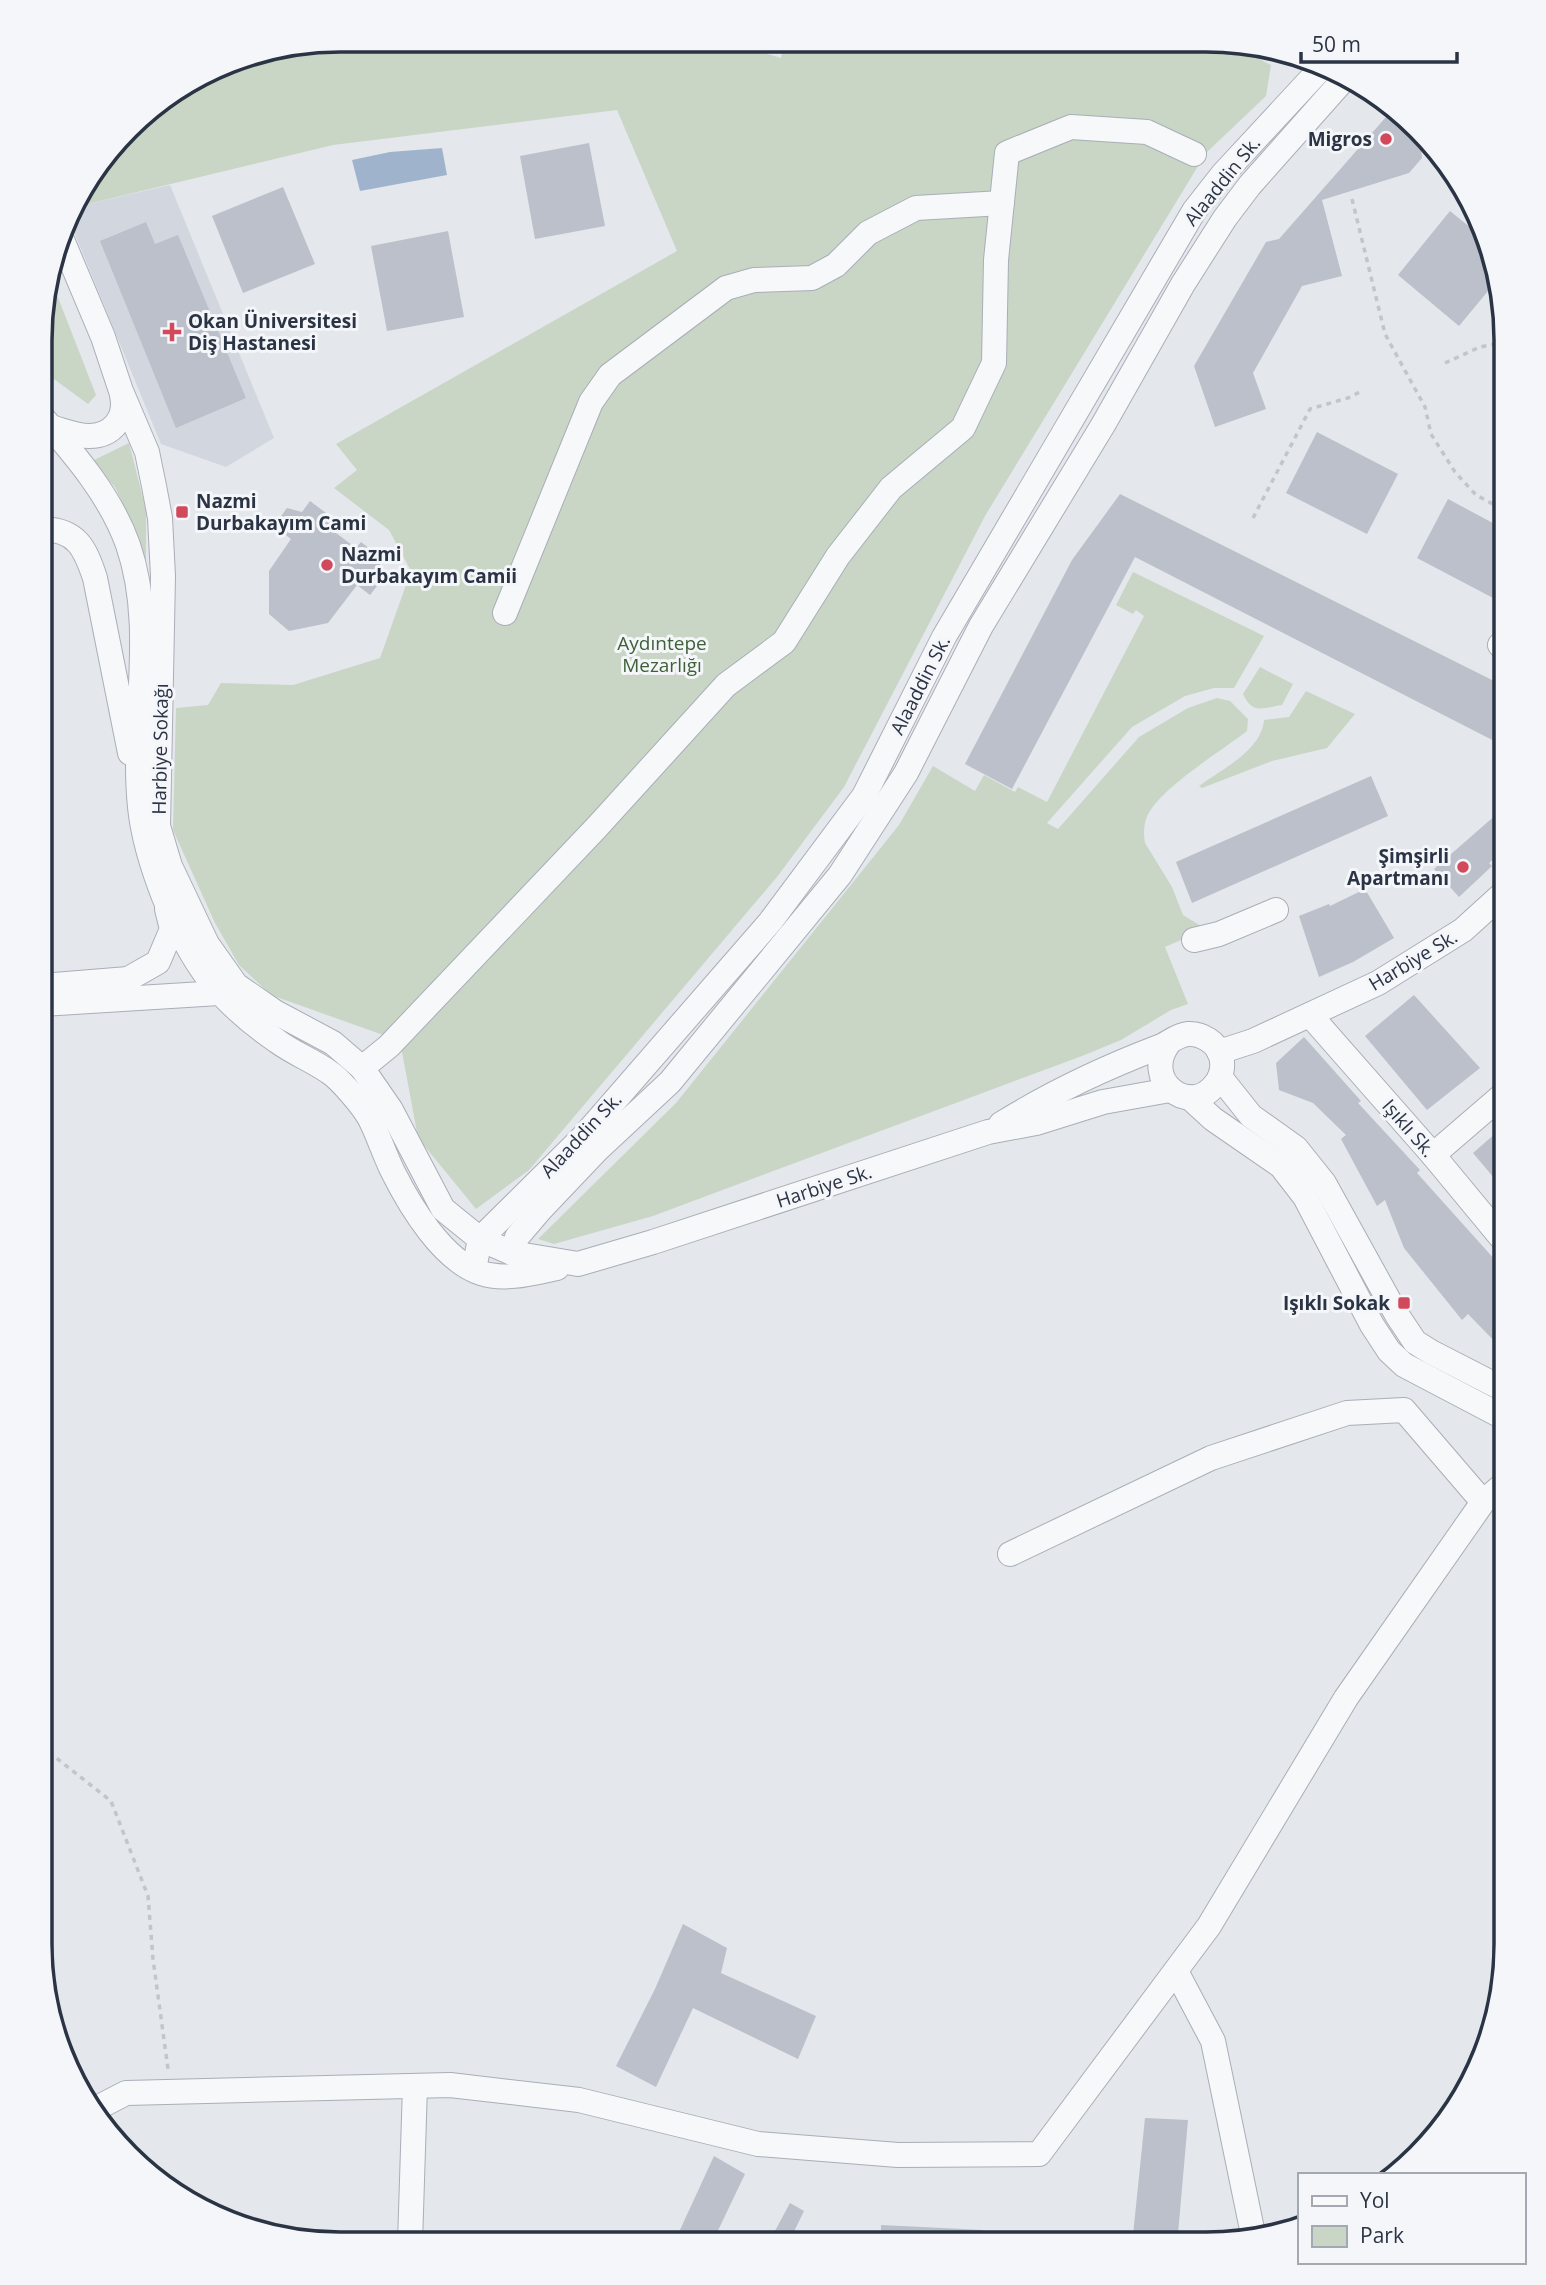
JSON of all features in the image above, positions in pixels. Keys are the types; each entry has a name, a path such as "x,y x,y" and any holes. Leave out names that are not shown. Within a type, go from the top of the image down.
{"street":[{"name":"Alaaddin Sk.","path":"480,1239 584,1136 769,922 864,796 944,637 1195,211 1223,174 1316,74"},
{"name":"Alaaddin Sk.","path":"512,1253 517,1237 540,1210 597,1150 670,1082 840,875 906,773 981,626 1103,425 1183,284 1225,218 1250,185 1337,85"},
{"path":"362,1068 389,1046 597,827 726,685 784,642 838,556 891,488 963,428 994,363 996,260 1007,153 1071,127 1147,132 1194,154"},
{"path":"505,613 591,402 610,374 726,288 754,280 812,278 836,265 868,233 916,208 1002,203"},
{"name":"Harbiye Sokağı","path":"66,266 103,337 121,391 147,452 160,518 163,576 159,827 170,866 207,944 236,985 275,1012 334,1043 362,1068 391,1110 443,1209 480,1239"},
{"path":"52,424 89,436 111,429 120,421 125,407 121,391"},
{"path":"1077,408 1103,425"},
{"name":"Harbiye Sokağı","path":"52,428 109,504 134,565 142,610 140,807"},
{"path":"1061,437 1088,450"},
{"name":"Harbiye Sokağı","path":"52,530 74,538 87,553 95,578 152,861 164,896 196,963 235,1010 278,1042 332,1073 368,1115 393,1173 425,1226 458,1261 482,1273 514,1276 578,1264"},
{"path":"52,985 128,979 158,962 172,929 164,896"},
{"name":"Harbiye Sk.","path":"1310,1014 1378,983 1463,930 1494,902"},
{"path":"1195,940 1219,934 1276,910"},
{"path":"52,1003 219,993"},
{"path":"1180,1093 1208,1092 1216,1085 1220,1064 1253,1041 1310,1014"},
{"name":"Işıklı Sk.","path":"1310,1014 1494,1229"},
{"path":"1494,1384 1415,1342 1396,1315 1324,1183 1296,1148 1251,1116 1206,1038 1196,1035 1177,1037 1169,1043 1162,1051 1159,1061 1163,1082 1281,1166 1305,1197 1372,1325 1389,1351 1404,1365 1494,1412"},
{"path":"988,1132 1046,1097 1115,1064 1169,1043"},
{"name":"Harbiye Sk.","path":"480,1239 512,1253 578,1264 988,1132 1036,1123 1103,1102 1180,1093"},
{"path":"1433,1155 1494,1102"},
{"path":"474,1269 480,1239"},
{"path":"1010,1554 1211,1458 1348,1413 1404,1410 1483,1502"},
{"path":"102,2105 126,2093 450,2085 579,2100 758,2144 898,2155 1039,2154 1209,1926 1346,1698 1483,1502 1494,1492"},
{"path":"1176,1970 1213,2041 1252,2229"},
{"path":"410,2232 415,2086"}],"path":[{"path":"1352,199 1385,334 1425,407 1431,434 1455,472 1476,495 1494,505"},
{"path":"1445,363 1480,346 1494,344"},
{"path":"1253,518 1310,410 1351,397 1363,390"},
{"path":"52,1755 111,1801 148,1896 153,1959 172,2092"}],"shaded area":[{"name":"Okan Üniversitesi Diş Hastanesi","path":"170,185 274,438 226,467 161,444 74,231 87,204"}],"green space":[{"name":"Aydıntepe Mezarlığı","path":"341,52 762,52 781,58 782,52 1205,52 1255,57 1271,65 1266,96 1206,153 985,516 844,787 777,877 529,1170 476,1209 418,1138 400,1041 271,995 239,965 215,923 173,830 176,708 208,705 221,683 293,685 380,658 411,571 389,530 334,488 357,470 336,444 677,251 617,110 333,145 87,204 112,165 137,137 165,112 230,74 266,62 303,55"},
{"path":"56,295 96,395 88,404 52,378"},
{"path":"129,443 146,510 146,574 129,516 115,487 92,461"},
{"path":"1133,572 1264,636 1234,688 1214,688 1185,696 1132,727 1047,823 1058,829 1139,737 1188,708 1217,698 1230,701 1248,719 1247,731 1168,790 1150,811 1145,822 1145,843 1172,887 1183,915 1206,929 1165,947 1188,1004 1171,1010 1121,1040 1082,1056 653,1216 554,1244 538,1239 676,1103 899,825 933,766 975,791 984,775 1015,792 1018,787 1047,802 1144,616 1136,610 1133,614 1116,605"},
{"path":"1260,667 1293,684 1282,705 1254,708 1247,701 1243,694"},
{"path":"1306,691 1355,714 1327,748 1272,761 1202,788 1199,786 1248,750 1256,741 1264,720 1289,717"}],"water":[{"path":"442,148 447,175 360,191 352,160 390,152"}],"building":[{"path":"1386,117 1421,150 1422,158 1409,173 1322,200 1342,276 1302,286 1253,373 1266,409 1215,427 1194,366 1266,242 1279,239"},
{"path":"589,143 605,226 535,239 520,156"},
{"path":"283,187 315,264 243,293 212,216"},
{"path":"1450,211 1471,228 1489,290 1459,326 1398,275"},
{"path":"146,222 155,244 178,235 246,398 176,428 100,241"},
{"path":"448,231 464,317 387,331 371,246"},
{"path":"1317,432 1398,474 1367,534 1286,493"},
{"path":"1120,494 1494,681 1494,741 1135,557 1012,789 965,764 1072,560"},
{"path":"1448,499 1494,524 1494,598 1417,558"},
{"name":"Nazmi Durbakayım Camii","path":"310,501 334,519 328,527 356,548 361,542 383,559 377,570 381,581 370,595 357,585 328,623 289,631 269,614 269,571 291,539 274,526 287,508 302,512"},
{"path":"1371,776 1388,816 1192,903 1176,862"},
{"name":"Şimşirli Apartmanı","path":"1494,816 1494,859 1489,863 1492,866 1459,897 1434,869"},
{"path":"1365,889 1394,938 1353,962 1319,977 1299,916 1329,904 1330,906"},
{"path":"1414,995 1480,1068 1427,1110 1365,1036"},
{"path":"1304,1037 1361,1101 1358,1103 1420,1170 1417,1173 1494,1259 1494,1341 1468,1314 1462,1320 1404,1248 1385,1200 1377,1206 1341,1139 1346,1135 1313,1103 1279,1090 1276,1063"},
{"path":"1494,1135 1494,1178 1473,1153"},
{"path":"683,1924 727,1948 721,1973 816,2016 798,2059 693,2008 656,2087 616,2066 655,1989"},
{"path":"1145,2118 1188,2120 1178,2232 1133,2232"},
{"path":"714,2156 745,2174 717,2232 679,2232"},
{"path":"790,2203 804,2211 794,2232 774,2232"},
{"path":"881,2225 983,2230 983,2232 881,2232"}],"place":[{"name":"Migros","path":"1386,139"},
{"name":"Okan Üniversitesi Diş Hastanesi","path":"172,332"},
{"name":"Nazmi Durbakayım Cami","path":"182,512"},
{"name":"Nazmi Durbakayım Camii","path":"327,565"},
{"name":"Şimşirli Apartmanı","path":"1463,867"},
{"name":"Işıklı Sokak","path":"1404,1303"}]}
